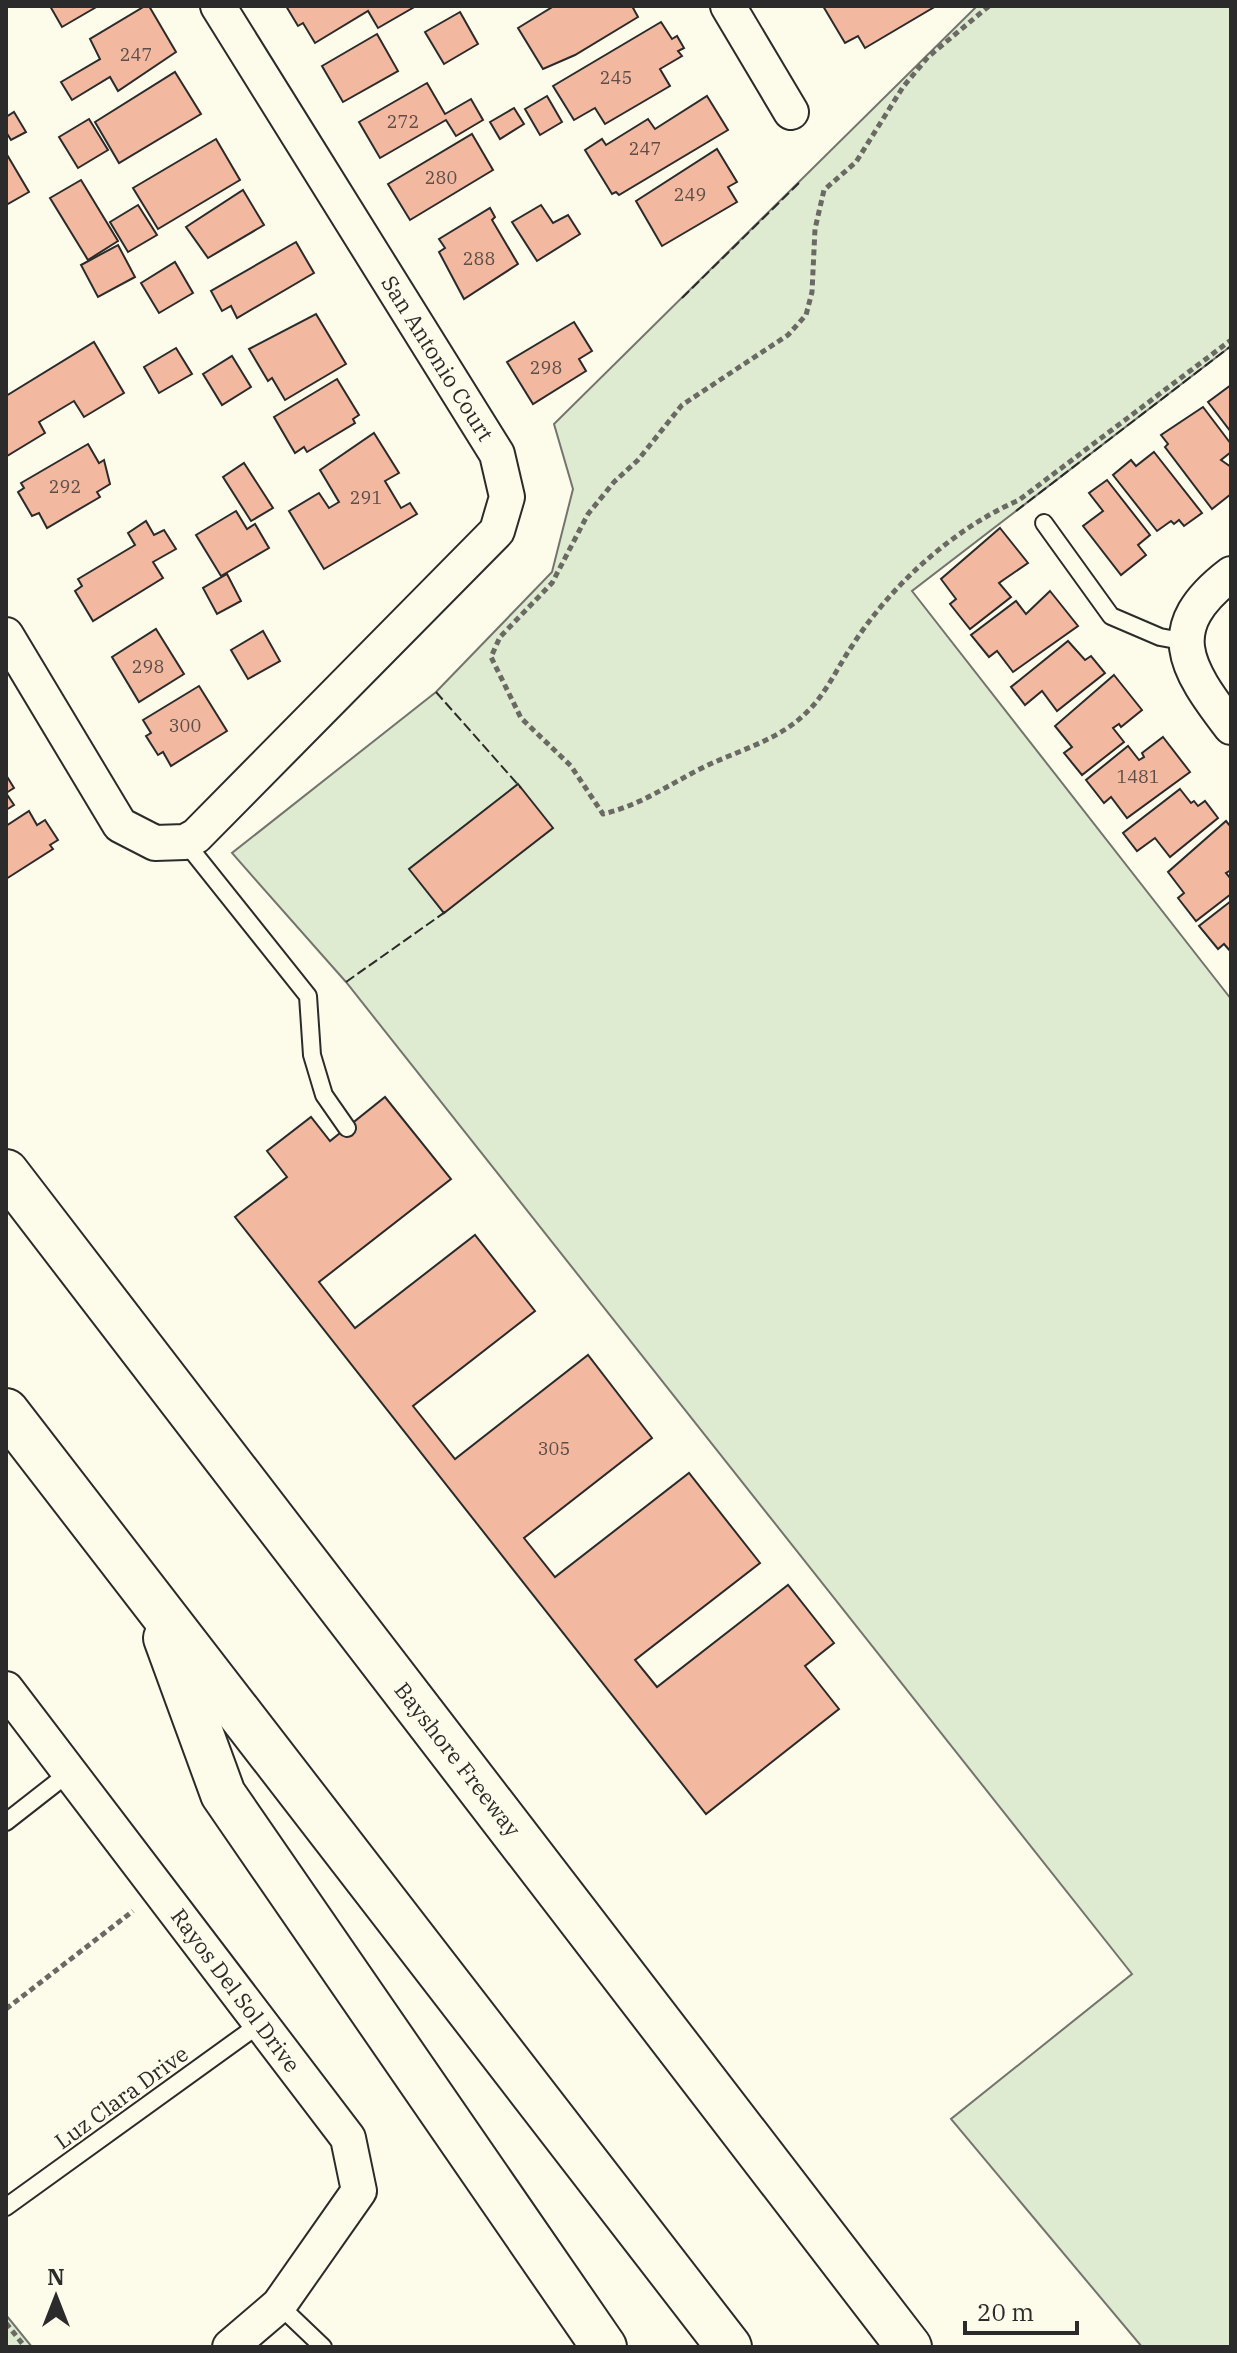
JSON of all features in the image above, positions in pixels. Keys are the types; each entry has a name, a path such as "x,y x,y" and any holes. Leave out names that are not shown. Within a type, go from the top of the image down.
{"highway":[{"name":"Bayshore Freeway","path":"6,1172 909,2347"},
{"path":"6,1411 729,2347"},
{"path":"155,1607 223,1794 604,2347"}],"street":[{"name":"San Antonio Court","path":"185,842 196,836 497,531 507,497 497,454 218,6"},
{"path":"728,6 791,112"},
{"path":"1231,574 1204,594 1190,616 1187,642 1194,679 1231,727"},
{"path":"6,635 120,825 155,843 185,842"},
{"name":"Rayos Del Sol Drive","path":"6,1689 348,2138 359,2191 279,2305 230,2347"}],"lane":[{"path":"1044,523 1111,616 1160,637 1187,642"},
{"path":"185,842 308,996 312,1055 324,1095 347,1128"},
{"path":"6,1822 70,1772"},
{"name":"Luz Clara Drive","path":"6,2207 261,2023"},
{"path":"279,2305 323,2347"}],"path":[{"path":"989,6 928,57 903,87 856,162 824,190 815,229 812,292 806,315 788,335 682,405 638,460 614,482 588,514 552,583 500,637 491,657 521,718 571,766 603,814 632,807 698,770 788,730 826,691 862,632 919,569 955,537 987,514 1019,500 1231,340"},
{"path":"6,2009 159,1890"},
{"path":"6,2323 25,2347"}],"green space":[{"path":"977,6 1231,6 1231,346 912,591 1231,999 1231,2347 1142,2347 951,2119 1132,1974 346,982 232,853 436,692 552,572 573,489 554,424"},
{"path":"6,2315 32,2347 6,2347"}],"building":[{"path":"50,6 98,6 62,27"},
{"path":"149,6 176,52 118,91 110,77 72,100 61,82 100,59 90,39"},
{"path":"286,6 416,6 378,28 368,11 315,43 303,23 298,26"},
{"path":"554,6 632,6 638,17 575,55 543,69 518,28"},
{"path":"823,6 936,6 865,48 858,36 845,43"},
{"path":"460,12 478,44 444,64 425,32"},
{"path":"661,22 672,39 677,36 684,48 678,51 682,56 660,69 670,86 605,124 595,108 574,120 553,86"},
{"path":"377,34 398,71 343,102 322,66"},
{"path":"175,72 201,114 119,163 95,122"},
{"path":"427,83 445,114 471,99 483,120 456,136 446,120 380,158 359,122"},
{"path":"547,96 562,122 540,135 525,109"},
{"path":"707,96 728,130 619,195 616,192 612,194 585,150 602,139 606,145 648,119 655,129"},
{"path":"514,108 524,124 500,139 490,122"},
{"path":"14,112 26,132 11,140 6,132 6,117"},
{"path":"89,119 108,150 78,168 59,137"},
{"path":"472,134 493,170 410,220 388,184"},
{"path":"216,139 240,180 158,229 133,188"},
{"path":"717,149 737,182 728,187 737,202 662,246 636,201"},
{"path":"6,153 29,192 6,205"},
{"path":"81,180 118,241 88,260 50,198"},
{"path":"243,190 264,225 208,258 186,227"},
{"path":"138,205 157,235 128,252 110,222"},
{"path":"541,205 553,223 568,215 580,234 537,261 512,222"},
{"path":"490,208 495,217 492,220 518,264 464,299 439,252 445,248 439,239"},
{"path":"296,242 314,273 237,318 231,306 222,311 211,291"},
{"path":"118,245 135,277 98,297 81,265"},
{"path":"175,262 193,293 159,313 141,283"},
{"path":"316,314 346,364 285,400 272,378 268,381 249,349"},
{"path":"574,322 592,351 579,359 586,371 533,404 507,362"},
{"path":"94,342 124,393 84,417 74,401 39,422 45,433 7,456 6,396"},
{"path":"176,348 192,374 159,393 144,367"},
{"path":"232,356 251,387 222,405 203,374"},
{"path":"337,379 359,415 353,419 355,423 307,452 304,447 295,453 274,417"},
{"path":"1231,385 1231,432 1208,402"},
{"path":"1203,407 1231,444 1231,452 1221,460 1231,467 1231,494 1212,509 1165,447 1168,444 1161,435"},
{"path":"374,433 399,473 385,481 401,508 410,503 417,514 324,569 289,511 319,493 329,508 339,502 320,470"},
{"path":"88,444 99,463 104,460 110,484 97,492 100,497 47,528 39,513 32,516 18,492 24,488 21,483"},
{"path":"1154,452 1202,513 1184,526 1179,520 1174,524 1171,521 1157,531 1113,475 1131,460 1136,466"},
{"path":"244,463 273,508 251,521 223,477"},
{"path":"1107,480 1150,535 1138,545 1146,555 1121,575 1083,526 1103,511 1089,493"},
{"path":"236,511 247,529 255,524 269,548 221,576 196,535"},
{"path":"146,521 154,535 164,530 176,549 153,562 163,578 93,621 75,591 82,586 78,579 135,545 128,533"},
{"path":"1000,528 1028,563 999,583 1011,597 970,629 950,604 956,599 941,579"},
{"path":"227,574 241,601 217,614 203,588"},
{"path":"1050,591 1078,626 1013,672 997,651 989,657 971,635 1016,601 1026,614"},
{"path":"156,629 184,674 139,702 112,657"},
{"path":"263,631 280,661 248,679 231,650"},
{"path":"1068,641 1085,660 1091,656 1105,673 1057,711 1042,691 1025,705 1011,687"},
{"path":"1114,675 1142,710 1121,727 1119,724 1113,728 1124,742 1082,775 1064,753 1072,747 1055,726"},
{"path":"199,686 227,731 171,766 163,752 158,755 146,736 151,733 143,720"},
{"path":"1163,737 1190,772 1127,818 1111,797 1104,803 1086,780 1128,746 1139,760 1144,757 1142,753"},
{"path":"6,775 14,788 6,793"},
{"path":"518,784 553,828 444,913 409,869"},
{"path":"1180,789 1191,803 1194,801 1198,806 1205,801 1218,818 1170,857 1155,838 1137,851 1123,833"},
{"path":"6,793 14,805 6,810"},
{"path":"29,811 37,825 45,820 58,840 50,845 53,849 6,879 6,826"},
{"path":"1226,821 1231,827 1231,870 1226,873 1231,879 1231,894 1196,921 1178,898 1184,893 1168,872"},
{"path":"1231,901 1231,952 1224,944 1218,949 1199,926"},
{"path":"385,1097 451,1179 319,1282 355,1328 475,1235 535,1311 413,1406 455,1459 588,1355 652,1438 524,1538 555,1577 689,1473 760,1563 635,1660 657,1687 788,1585 834,1643 805,1666 839,1709 706,1814 235,1217 287,1177 267,1151 311,1117 330,1141"}],"fence":[{"path":"682,298 799,183"},
{"path":"1016,511 1231,346"},
{"path":"436,692 521,788"},
{"path":"346,982 448,910"}]}
